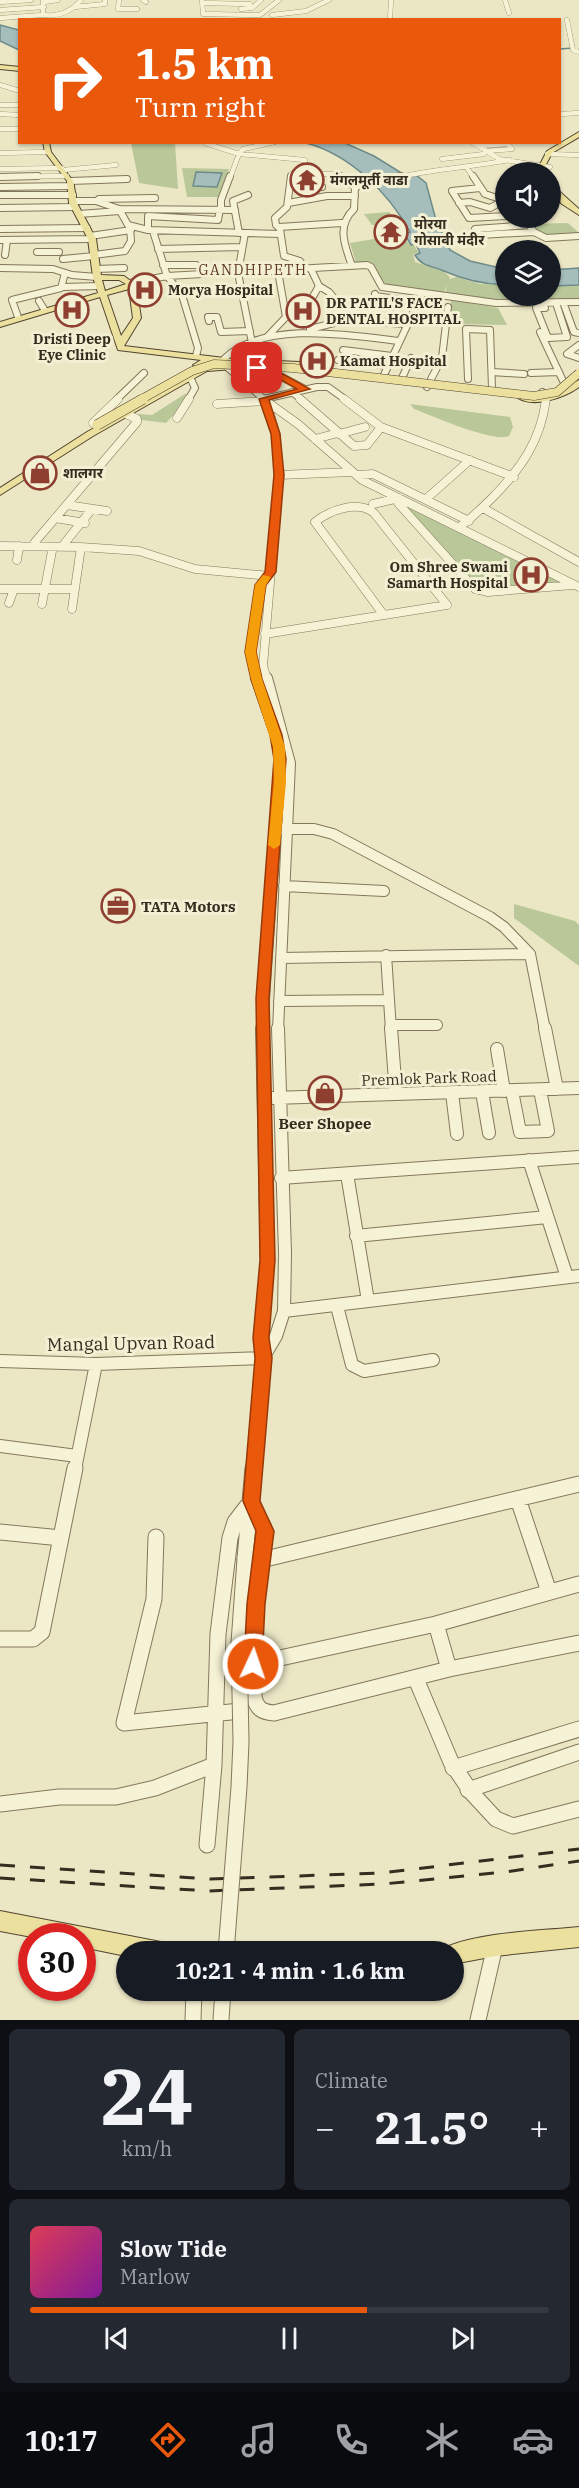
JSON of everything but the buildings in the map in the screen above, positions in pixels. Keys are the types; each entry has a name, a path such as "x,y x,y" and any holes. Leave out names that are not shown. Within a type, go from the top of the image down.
{"main road":[{"path":"0,67 18,69"},
{"path":"549,162 579,134"},
{"path":"549,162 579,140"},
{"path":"47,148 65,174 94,255 96,273 119,345 130,351 200,363 227,363 332,372 528,399 569,388 579,371"},
{"path":"561,197 579,213"},
{"path":"561,206 579,221"},
{"path":"96,273 134,283"},
{"path":"0,323 134,283"},
{"path":"119,345 136,318 134,283"},
{"path":"0,323 41,305 78,300 96,301 106,305"},
{"path":"95,424 190,377 200,363"},
{"path":"0,492 50,456 200,363 227,363 267,369 332,372"},
{"path":"86,433 95,424 192,371 214,364 293,368 534,396 557,392 579,371"},
{"path":"382,378 402,378 429,384 492,388 544,395 569,388"},
{"path":"0,483 50,456"},
{"path":"0,1921 116,1943"},
{"path":"464,1951 579,1937"}],"street":[{"path":"0,8 31,0"},
{"path":"0,18 58,0"},
{"path":"75,7 81,0"},
{"path":"261,0 246,9 202,4 202,13 260,15 279,0"},
{"path":"272,15 306,11 329,0"},
{"path":"385,0 385,18"},
{"path":"390,18 391,0"},
{"path":"505,0 509,13"},
{"path":"0,8 44,6 59,16 75,7 105,2 118,2 119,9 137,9"},
{"path":"563,51 576,52 567,20"},
{"path":"570,34 579,34"},
{"path":"0,85 18,90"},
{"path":"0,105 18,105"},
{"path":"0,113 18,113"},
{"path":"569,113 576,119"},
{"path":"561,114 579,113"},
{"path":"561,120 576,119"},
{"path":"0,129 18,129"},
{"path":"0,134 18,134"},
{"path":"208,144 239,154 305,160 304,174"},
{"path":"200,363 192,325 180,292 167,276 148,216 218,220 221,200 239,154 243,149 266,144"},
{"path":"477,144 485,152 508,161 518,162"},
{"path":"442,159 512,149 508,144"},
{"path":"0,151 47,148"},
{"path":"556,155 579,155"},
{"path":"0,177 65,174 100,161"},
{"path":"338,303 329,292 319,286 300,261 286,258 276,218 285,210 288,203 291,174 337,174 359,186 421,172 467,168 508,161 525,162"},
{"path":"0,187 116,165"},
{"path":"467,168 480,188 486,194 495,198"},
{"path":"0,169 127,179"},
{"path":"0,195 130,228 242,233 279,231 343,220 354,209 359,186"},
{"path":"290,187 322,187"},
{"path":"480,188 452,191 469,218 495,217"},
{"path":"459,203 470,202 486,194"},
{"path":"130,195 131,208"},
{"path":"5,255 4,240 40,240 80,216 94,201 130,195 155,198"},
{"path":"248,195 234,201 242,233 238,273 252,343"},
{"path":"288,203 327,196 355,196"},
{"path":"63,259 125,251 131,241 130,228 119,210 94,201"},
{"path":"470,202 490,208 495,206"},
{"path":"0,206 80,216"},
{"path":"0,229 131,208 235,210"},
{"path":"0,223 80,216"},
{"path":"319,218 343,220"},
{"path":"343,220 344,242 352,266"},
{"path":"534,232 480,235 475,228 529,225 534,232 546,238 579,236"},
{"path":"40,240 37,253 59,252"},
{"path":"158,250 242,247"},
{"path":"158,250 187,254"},
{"path":"163,265 196,265"},
{"path":"134,283 167,276 371,266 382,286 495,303"},
{"path":"0,268 30,270"},
{"path":"0,273 53,269 65,273 96,273 124,268"},
{"path":"278,271 286,317"},
{"path":"62,287 65,273"},
{"path":"303,314 319,286"},
{"path":"18,317 12,300 62,287 102,291"},
{"path":"180,292 204,289"},
{"path":"375,296 378,289"},
{"path":"375,296 419,299 382,378"},
{"path":"375,296 378,301 391,308"},
{"path":"561,305 579,304"},
{"path":"560,305 567,337 548,338 536,308 560,305"},
{"path":"429,384 442,358 448,306"},
{"path":"561,306 574,332 579,333"},
{"path":"267,337 286,317 303,314"},
{"path":"303,314 313,328"},
{"path":"209,321 208,317 217,317 221,332 250,330"},
{"path":"406,324 341,320 304,331 267,337 236,349 227,363 266,401 362,480 464,524"},
{"path":"334,333 341,320"},
{"path":"332,372 343,350 363,320"},
{"path":"536,324 569,388"},
{"path":"468,379 467,328 490,330 492,388"},
{"path":"304,331 399,341"},
{"path":"579,345 567,354 579,358"},
{"path":"343,350 392,356"},
{"path":"402,378 411,358"},
{"path":"338,360 388,366"},
{"path":"267,369 305,389"},
{"path":"492,372 527,374 559,372"},
{"path":"95,424 144,373"},
{"path":"177,418 195,388 190,377"},
{"path":"217,404 266,401 305,389 328,387 381,427 514,477"},
{"path":"291,395 354,446 363,448 369,445 381,427"},
{"path":"464,524 514,477 528,459 542,428 544,395"},
{"path":"263,1358 276,1336 284,1311 285,1253 279,1098 279,1001 288,828 289,753 264,674 269,575 279,475 276,434 266,401"},
{"path":"35,542 137,422 137,418 115,402"},
{"path":"315,439 365,427"},
{"path":"426,500 470,460"},
{"path":"354,473 367,477 464,524 578,585"},
{"path":"279,475 373,474 426,500 530,563 578,585"},
{"path":"373,504 400,498"},
{"path":"400,498 398,503 475,589 488,592 578,585"},
{"path":"67,505 107,511"},
{"path":"265,634 447,605 368,507 358,505 318,518 316,524 383,614"},
{"path":"483,508 579,562"},
{"path":"64,544 84,523 92,509"},
{"path":"55,518 84,523"},
{"path":"0,546 81,547 139,551 195,569 269,575"},
{"path":"16,560 19,546"},
{"path":"72,609 81,547"},
{"path":"42,604 52,551"},
{"path":"519,565 530,563"},
{"path":"227,1941 239,1787 238,1643 263,1358 261,1338 267,1260 263,980 280,782 279,747 256,679 250,652 261,585 269,575"},
{"path":"0,589 74,589"},
{"path":"9,603 14,589"},
{"path":"276,829 314,829 333,834 490,917 504,927 531,954 557,1089"},
{"path":"284,886 384,891"},
{"path":"281,958 531,954"},
{"path":"386,955 396,1094"},
{"path":"279,1001 390,1000"},
{"path":"391,1025 436,1025"},
{"path":"498,1049 520,1132 548,1131 540,1090"},
{"name":"Premlok Park Road","path":"265,1099 579,1088"},
{"path":"480,1092 481,1116"},
{"path":"480,1092 489,1133"},
{"path":"452,1093 457,1134"},
{"path":"281,1178 579,1157"},
{"path":"284,1311 573,1277 547,1217 529,1160"},
{"path":"346,1174 368,1301"},
{"path":"356,1236 547,1217"},
{"path":"338,1306 350,1360 357,1370 364,1371 433,1360"},
{"name":"Mangal Upvan Road","path":"0,1361 96,1364 263,1358"},
{"path":"0,1639 33,1639 42,1632 96,1364"},
{"path":"0,1446 76,1456"},
{"path":"261,1560 579,1484"},
{"path":"518,1499 549,1592"},
{"path":"251,1501 265,1531 253,1664 254,1697 256,1706 263,1712 274,1713 416,1679 449,1668 579,1643"},
{"path":"207,1845 214,1765 218,1635 230,1538 235,1522 251,1501"},
{"path":"0,1532 61,1538"},
{"path":"156,1537 153,1599 124,1723 240,1711"},
{"path":"253,1664 436,1624 579,1584"},
{"path":"436,1624 449,1668"},
{"path":"416,1679 453,1768 468,1790 495,1820 504,1825 513,1826 579,1809"},
{"path":"453,1768 579,1729"},
{"path":"468,1790 579,1752"},
{"path":"0,1804 59,1797 116,1797 156,1788 214,1765"},
{"path":"478,2020 495,1946"},
{"path":"193,2020 194,2001"},
{"path":"221,2020 222,2001"}],"green space":[{"path":"131,144 175,144 178,189 139,183"},
{"path":"182,168 229,169 218,197 187,197"},
{"path":"389,212 400,223 372,225 364,214"},
{"path":"561,223 568,223 579,233 539,237 531,228 561,228"},
{"path":"386,235 390,242 403,236 410,245 414,245 419,253 413,254 415,262 443,271 450,277 449,279 457,277 480,284 495,285 495,302 445,295 447,285 443,295 386,285 371,263 356,263 350,243 374,239 375,236"},
{"path":"579,285 579,300 561,300 561,286"},
{"path":"451,300 498,308 507,325 451,324"},
{"path":"185,394 192,395 166,423 134,419 139,414 152,415"},
{"path":"410,404 510,417 513,427 509,436 490,436 414,409"},
{"path":"399,502 569,585 478,591"},
{"path":"514,904 575,921 579,925 579,966 514,918"}],"water":[{"path":"0,25 18,30 18,50 0,41"},
{"path":"309,144 347,144 374,156 403,174 416,175 426,183 436,220 450,250 470,261 495,267 495,284 466,279 421,262 415,255 420,253 416,244 411,245 405,235 410,232 391,203 366,177 337,156"},
{"path":"196,172 222,173 217,187 193,186"},
{"path":"579,268 579,285 561,286 561,269"}],"waterway":[{"path":"561,49 573,48"}],"railway":[{"path":"0,1865 210,1879 382,1873 579,1849"},
{"path":"0,1878 209,1891 383,1884 505,1872 579,1861"}],"slow traffic":[{"path":"266,577 261,585 250,652 256,679 279,747 280,782 274,845"}],"place":[{"name":"मंगलमूर्ती वाडा","path":"307,180"},
{"name":"मोरया गोसावी मंदीर","path":"391,232"},
{"name":"Morya Hospital","path":"145,290"},
{"name":"Dristi Deep Eye Clinic","path":"72,310"},
{"name":"DR PATIL'S FACE DENTAL HOSPITAL","path":"303,311"},
{"name":"Kamat Hospital","path":"317,361"},
{"name":"शालगर","path":"40,473"},
{"name":"Om Shree Swami Samarth Hospital","path":"531,575"},
{"name":"TATA Motors","path":"118,906"},
{"name":"Beer Shopee","path":"325,1093"}],"district":[{"name":"GANDHIPETH","path":"253,270"}],"route":[{"path":"253,1664 256,1604 265,1531 251,1501 263,1358 261,1338 267,1260 262,1015 280,759 276,735 256,679 250,652 261,585 270,572 279,475 276,434 264,399 305,389 267,369 257,368"}]}
